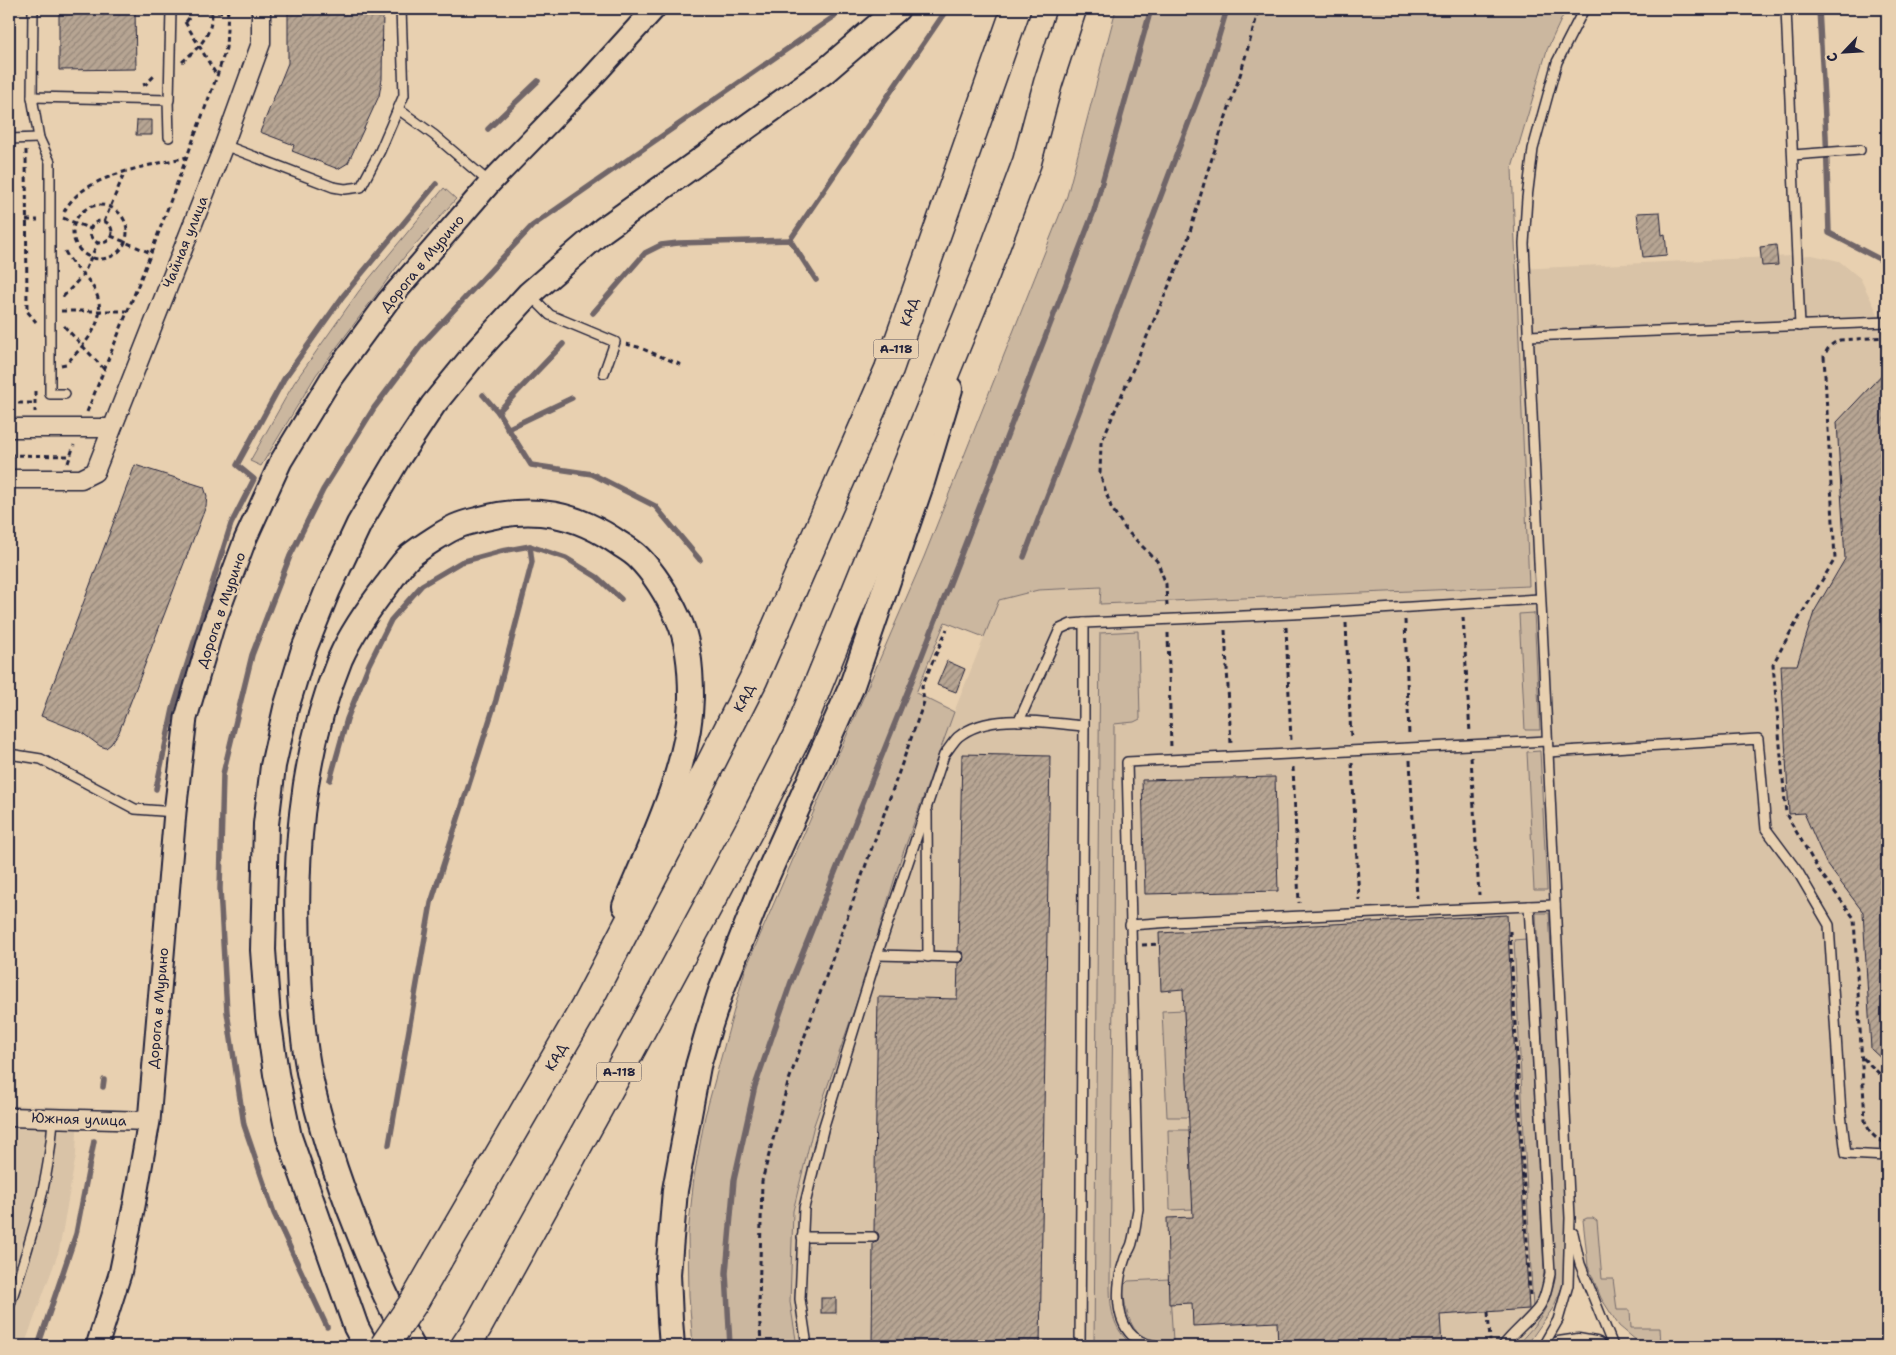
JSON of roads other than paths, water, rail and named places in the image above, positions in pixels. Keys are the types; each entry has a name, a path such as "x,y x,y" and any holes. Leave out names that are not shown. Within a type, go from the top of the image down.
{"highway":[{"name":"КАД","path":"384,1346 414,1302 584,1007 670,844 753,680 890,369 1016,9"},
{"name":"А-118","path":"471,1337 629,1053 757,815 798,734 984,277 1027,162 1048,84 1072,9"}],"main road":[{"path":"366,1346 356,1327 289,1137 276,1074 268,1017 263,950 266,824 272,766 286,708 304,649 326,592 358,524 433,405 477,350 529,294 603,230 825,71 897,9"},
{"path":"672,1346 668,1274 675,1190 698,1066 709,1028 762,887 851,688 922,482 984,277"},
{"path":"412,1346 390,1308 342,1190 322,1129 309,1069 301,1013 297,949 300,825 307,771 322,714 340,660 366,611 410,557 456,526 506,512 562,515 600,530 636,555 660,584 680,620 689,660 691,699 686,740 669,799 584,1007"}],"street":[{"name":"Чайная улица","path":"9,479 81,479 95,472 224,145 261,43 261,9"},
{"name":"Дорога в Мурино","path":"98,1346 120,1274 149,1121 175,812 186,718 213,626 245,540 281,461 332,377 388,301 490,183 587,83 654,9"},
{"path":"9,428 111,428"},
{"name":"Южная улица","path":"9,1116 149,1121"},
{"path":"1558,1346 1580,1343 1596,1346"}],"lane":[{"path":"33,9 32,97 39,138 50,162 50,394 65,394"},
{"path":"169,137 168,100 171,9"},
{"path":"224,145 333,188 361,187 380,151 404,95 400,9"},
{"path":"1543,1346 1558,1320 1568,1286 1570,1218 1524,244 1531,159 1557,62 1584,9"},
{"path":"1786,9 1800,326"},
{"path":"32,97 168,100"},
{"path":"398,109 434,134 490,183"},
{"path":"9,139 39,138"},
{"path":"1793,155 1860,150"},
{"path":"529,294 550,315 615,342 604,373"},
{"path":"1528,336 1887,322"},
{"path":"1018,720 1060,629 1071,624 1540,599"},
{"path":"1080,1346 1084,623"},
{"path":"807,1346 800,1299 804,1208 824,1126 877,956 944,755 958,737 984,724 1004,720 1018,720 1084,726"},
{"path":"1548,752 1758,739 1766,829 1798,872 1829,925 1841,1114 1846,1154 1887,1156"},
{"path":"1156,1346 1143,1342 1130,1333 1121,1318 1119,1297 1120,1279 1125,1258 1132,1244 1138,1209 1126,762 1547,741"},
{"path":"9,754 42,759 135,809 175,812"},
{"path":"927,804 928,957"},
{"path":"1130,925 1555,905"},
{"path":"1504,1346 1511,1336 1537,1310 1545,1294 1550,1274 1529,906"},
{"path":"877,956 958,957"},
{"path":"9,1307 38,1212 49,1161 53,1117"},
{"path":"1570,1218 1580,1264 1613,1346"},
{"path":"802,1237 873,1237"}],"waterway":[{"path":"327,1327 274,1213 244,1125 227,1012 220,889 223,774 252,655 290,556 323,490 374,408 422,344 532,226 832,18 841,9"},
{"path":"790,240 947,9"},
{"path":"730,1346 726,1273 734,1180 755,1086 791,982 921,658 1094,211 1151,9"},
{"path":"1024,557 1209,69 1227,9"},
{"path":"1819,9 1829,233 1887,263"},
{"path":"488,129 538,81"},
{"path":"156,789 173,709 231,524 254,479 237,465 284,379 343,296 436,184"},
{"path":"593,313 645,253 661,245 790,240 816,280"},
{"path":"498,412 563,344"},
{"path":"483,395 498,412 531,465 592,474 655,506 700,560"},
{"path":"507,429 572,398"},
{"path":"330,780 347,719 369,664 391,620 422,585 461,562 530,546 566,558 597,577 621,599"},
{"path":"389,1145 431,903 496,700 532,562 530,546"},
{"path":"103,1087 104,1080"},
{"path":"38,1346 76,1234 94,1141"}]}
